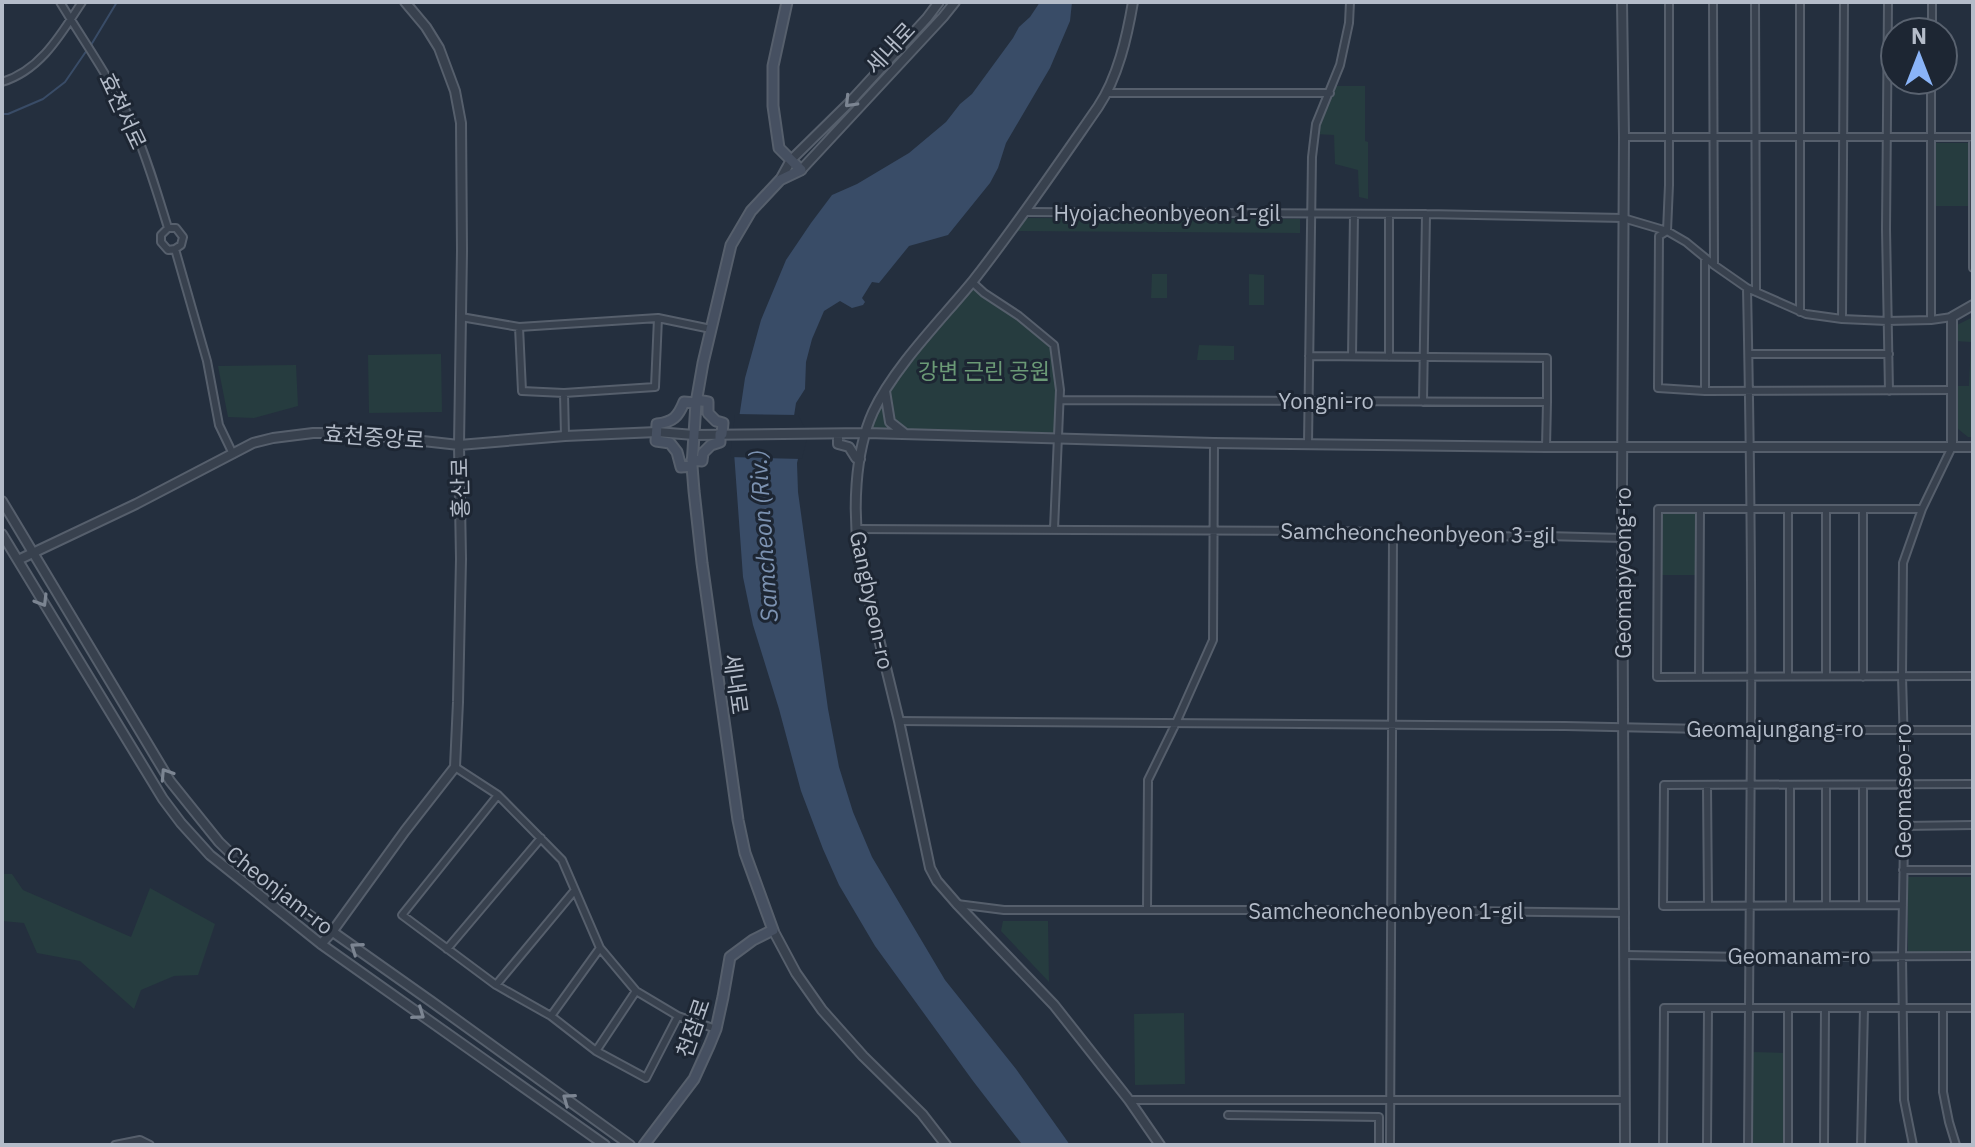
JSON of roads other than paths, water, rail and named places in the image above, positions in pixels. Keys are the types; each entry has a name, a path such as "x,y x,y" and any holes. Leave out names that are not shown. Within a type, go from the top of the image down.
{"main road":[{"path":"787,2 773,66 773,106 779,148 801,170"},
{"name":"세내로","path":"773,930 745,853 738,820 702,563 692,463 696,401 731,245 751,211 780,180 801,170"},
{"path":"696,401 708,402 708,413 723,423 717,434 720,442 703,453 702,461 681,467 677,452 670,443 656,441 657,424 669,422 679,415 684,402 696,401"},
{"name":"천잠로","path":"644,1145 694,1079 716,1029 730,957 773,930"}],"street":[{"name":"효천서로","path":"60,2 102,67 131,121 168,228"},
{"path":"2,82 26,72 40,60 82,2"},
{"name":"홍산로","path":"405,2 439,48 455,91 461,123 460,591 455,767"},
{"name":"세내로","path":"780,180 791,160 849,103 939,2"},
{"name":"세내로","path":"801,170 955,2"},
{"name":"Gangbyeon-ro","path":"1133,2 1124,43 1107,93 1024,212 899,372 872,414 858,458 856,529 859,557 899,721 930,868 957,904 1054,1005 1129,1100 1160,1145"},
{"name":"Hyojacheonbyeon 1-gil","path":"1308,444 1312,157 1316,124 1340,65 1350,2"},
{"name":"Geomapyeong-ro","path":"1622,2 1625,1145"},
{"path":"1669,2 1669,185 1667,231 1659,236 1658,388 1705,391 1952,390"},
{"path":"1713,2 1714,265"},
{"path":"1755,2 1756,292"},
{"path":"1800,2 1800,312"},
{"path":"1842,319 1844,2"},
{"path":"1888,2 1886,229 1889,391"},
{"path":"1107,93 1330,93"},
{"path":"1931,96 1931,320"},
{"path":"1624,137 1931,137 1973,140 1973,268"},
{"name":"Hyojacheonbyeon 1-gil","path":"1024,212 1623,218 1667,231 1747,288 1800,312 1842,319 1887,321 1952,317"},
{"path":"1352,356 1354,214"},
{"path":"1389,214 1389,357"},
{"path":"1423,402 1426,214"},
{"path":"168,228 176,228 183,237 181,245 175,249 165,248 161,242 161,235 168,228"},
{"path":"175,249 207,361 219,425 233,454"},
{"path":"1705,258 1705,391"},
{"path":"972,282 1054,345 1060,400 1054,529"},
{"path":"1747,288 1751,510 1748,1145"},
{"path":"1952,447 1952,317 1973,305"},
{"path":"461,317 519,327 658,318 711,329"},
{"path":"519,327 522,391 564,393 655,387 658,318"},
{"path":"1749,354 1889,354"},
{"path":"1309,356 1547,358 1546,447"},
{"path":"885,391 890,422 905,434"},
{"path":"564,393 565,436"},
{"name":"Yongni-ro","path":"1060,400 1547,402"},
{"name":"효천중앙로","path":"18,560 136,504 253,443 273,438 313,433 351,433 459,445 657,432 694,435 838,434"},
{"path":"838,434 838,444 849,447 858,458"},
{"name":"Yongni-ro","path":"838,434 1546,447 1973,447"},
{"path":"1147,910 1148,780 1213,640 1214,443"},
{"name":"Geomaseo-ro","path":"1913,1145 1904,1100 1902,1008 1905,784 1903,563 1922,509 1952,447"},
{"name":"Cheonjam-ro","path":"2,501 158,761 219,842 282,896 630,1145"},
{"path":"1922,509 1658,509 1657,677 1973,676"},
{"path":"1699,677 1700,509"},
{"path":"1826,509 1826,676"},
{"path":"1863,509 1863,677"},
{"path":"1788,510 1788,676"},
{"name":"Samcheoncheonbyeon 3-gil","path":"856,529 1350,531 1375,532 1393,537 1622,538"},
{"name":"Cheonjam-ro","path":"2,534 147,773 181,823 210,855 321,944 605,1145"},
{"path":"1390,1145 1393,537"},
{"name":"Geomajungang-ro","path":"899,721 1973,730"},
{"path":"321,944 455,767 498,795 562,860 600,948 636,991 678,1016 716,1029"},
{"path":"1903,905 1663,906 1664,785 1973,784"},
{"path":"1707,785 1708,906"},
{"path":"1790,785 1790,905"},
{"path":"1826,785 1826,905"},
{"path":"1863,785 1863,905"},
{"path":"498,795 402,915 496,985 551,1016 596,1051 646,1078 678,1016"},
{"path":"1903,826 1973,825"},
{"path":"447,949 541,838"},
{"path":"1903,870 1973,870"},
{"path":"496,985 575,890"},
{"name":"Samcheoncheonbyeon 1-gil","path":"957,904 1004,910 1625,913"},
{"name":"세내로","path":"773,930 796,973 822,1010 922,1114 946,1145"},
{"path":"551,1016 600,948"},
{"name":"Geomanam-ro","path":"1625,955 1973,956"},
{"path":"596,1051 636,991"},
{"path":"1663,1145 1664,1008 1973,1008"},
{"path":"1707,1145 1708,1008"},
{"path":"1788,1008 1788,1145"},
{"path":"1824,1145 1825,1008"},
{"path":"1861,1145 1864,1008"},
{"path":"1943,1008 1943,1092 1956,1145"},
{"path":"1129,1100 1625,1100"},
{"path":"1228,1115 1379,1117 1379,1145"},
{"path":"115,1145 140,1140 150,1145"}],"water":[{"name":"Samcheon (Riv.)","path":"1040,2 1072,2 1070,21 1050,68 1006,143 990,183 948,235 909,246 879,283 872,282 862,298 865,302 863,305 852,308 840,301 824,311 812,339 806,362 805,389 796,403 794,416 804,434 797,463 798,492 828,709 839,767 853,812 872,857 945,980 1016,1069 1070,1145 1021,1143 875,946 839,885 801,791 753,625 743,577 734,452 745,378 761,320 786,260 811,223 832,195 909,153 946,122 972,94"}],"waterway":[{"path":"91,45 117,2"},
{"path":"2,114 43,99 65,82 87,50"}],"park label":[{"name":"강변 근린 공원","path":"984,371"}]}
